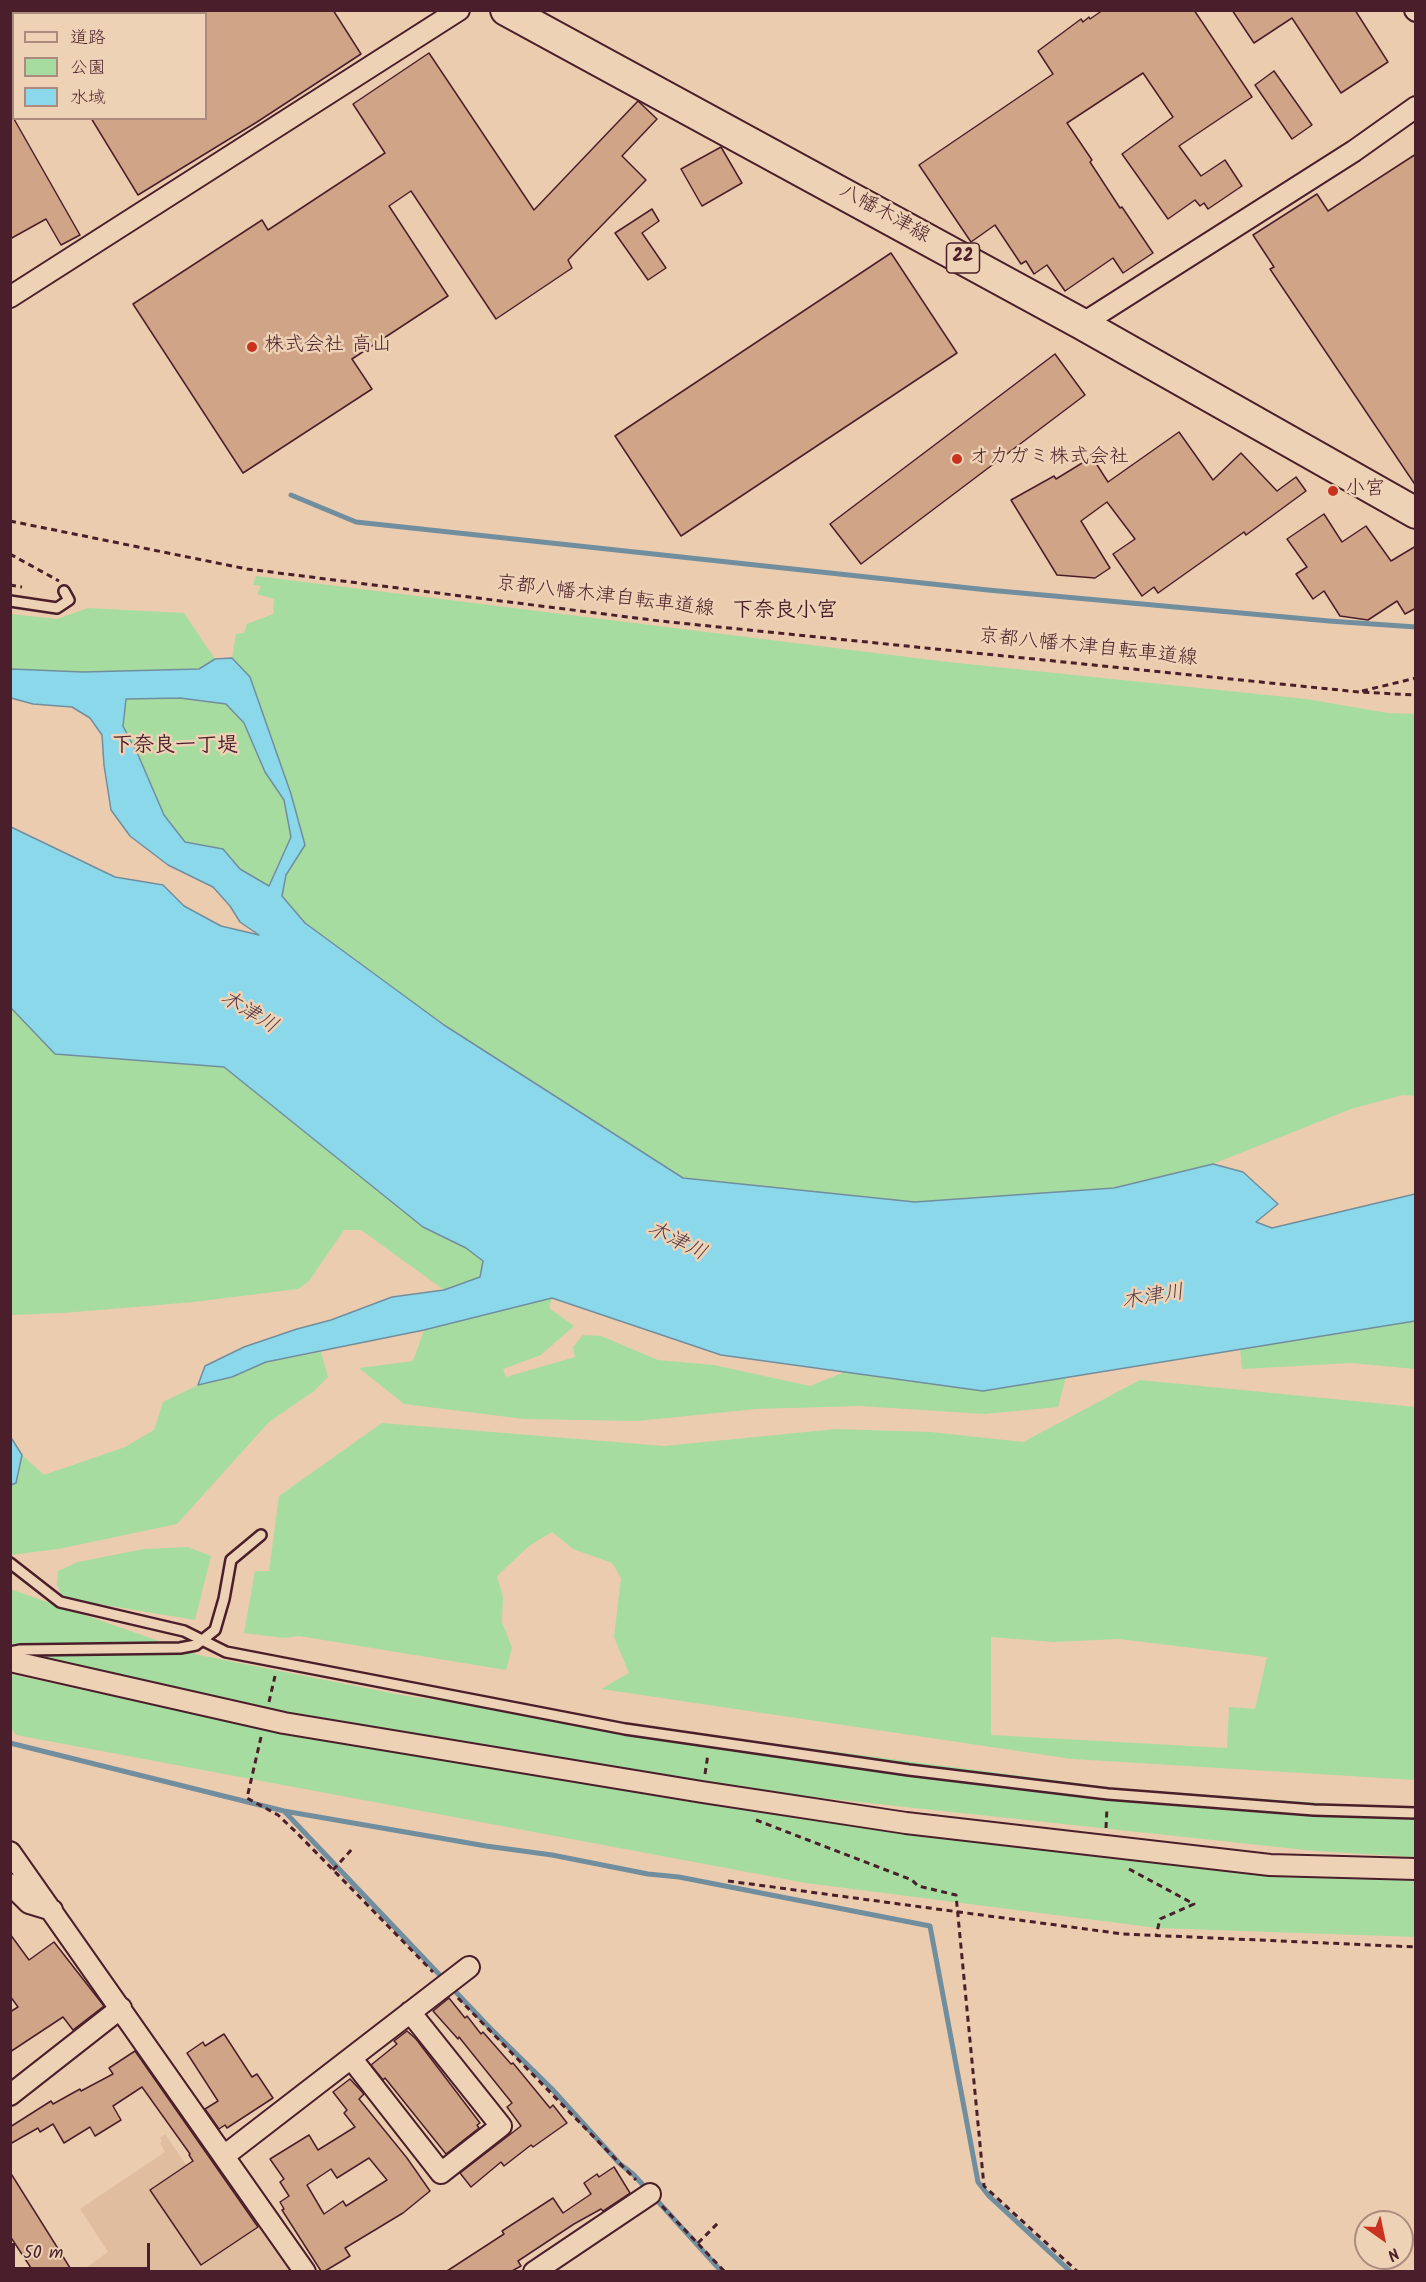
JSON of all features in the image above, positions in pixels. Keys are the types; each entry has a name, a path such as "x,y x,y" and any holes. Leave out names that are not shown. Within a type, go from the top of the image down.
{"main road":[{"name":"八幡木津線","path":"506,10 1082,324 1416,513"}],"street":[{"path":"10,297 459,10"},
{"path":"1082,324 1354,151 1416,107"},
{"path":"10,1661 284,1723 906,1823 1105,1848 1270,1865 1416,1869"},
{"path":"10,1852 305,2271"},
{"path":"10,1884 29,1903 52,1910"},
{"path":"224,2156 469,1967"},
{"path":"10,2095 121,2008"},
{"path":"351,2058 441,2173 501,2126 410,2013"},
{"path":"534,2271 650,2194"}],"lane":[{"path":"10,601 57,608 69,600 64,591"},
{"path":"10,1652 180,1648 196,1645 215,1630 224,1599 231,1560 261,1535"},
{"path":"10,1563 60,1602 184,1631 226,1652 625,1729 909,1770 1107,1794 1314,1810 1416,1813"}],"path":[{"name":"京都八幡木津自転車道線","path":"10,521 247,570 660,621 1359,692 1416,695"},
{"path":"10,554 62,582 64,591"},
{"path":"10,585 22,587"},
{"path":"1359,692 1416,678"},
{"path":"702,1792 710,1742"},
{"path":"1107,1794 1105,1848 1108,1858 1194,1904 1160,1919 1156,1936"},
{"path":"248,1798 278,1815 725,2271"},
{"path":"750,1818 912,1880 918,1886 956,1895 984,2186 1078,2271"},
{"path":"333,1870 352,1848"},
{"path":"728,1881 1123,1934 1416,1947"},
{"path":"698,2243 719,2222"}],"shaded area":[{"path":"165,2134 238,2240 262,2225 293,2272 80,2272 108,2252 80,2209 165,2152 160,2138"}],"green space":[{"path":"256,576 948,662 1306,699 1388,713 1415,714 1415,1096 1403,1095 1351,1109 1213,1164 1114,1188 915,1202 683,1178 444,1025 305,923 282,896 286,875 305,844 291,794 250,678 232,658 236,634 244,633 247,624 273,614 274,599 257,594 261,586 253,585"},
{"path":"88,608 184,613 215,659 199,669 83,672 11,669 11,614 57,619"},
{"path":"180,698 226,704 244,723 265,772 284,800 291,837 269,887 240,869 223,849 185,842 164,815 123,726 126,699"},
{"path":"10,1008 55,1054 224,1067 423,1227 466,1248 483,1261 480,1277 444,1290 361,1230 344,1230 309,1281 298,1289 194,1302 11,1315"},
{"path":"552,1298 549,1308 574,1326 541,1355 503,1369 506,1377 575,1357 573,1347 583,1335 601,1336 658,1360 714,1365 810,1386 845,1372 983,1391 1066,1377 1058,1407 984,1414 860,1406 756,1409 637,1421 524,1419 404,1404 359,1368 413,1361 424,1330"},
{"path":"1415,1321 1415,1369 1351,1363 1242,1369 1240,1348"},
{"path":"321,1352 328,1377 314,1391 269,1422 177,1524 58,1549 11,1555 11,1485 16,1483 22,1455 44,1475 125,1447 154,1430 163,1402 198,1385 232,1377 266,1362"},
{"path":"1140,1380 1415,1407 1415,1780 1072,1759 601,1689 629,1673 614,1637 621,1578 612,1563 573,1549 552,1532 529,1546 497,1576 503,1597 502,1622 512,1648 506,1670 299,1636 284,1638 244,1633 255,1571 269,1571 279,1496 382,1423 664,1446 836,1429 931,1432 1023,1442","holes":["991,1637 1054,1642 1119,1639 1267,1657 1255,1709 1229,1707 1227,1748 991,1735"]},
{"path":"188,1547 211,1556 195,1620 63,1598 57,1585 58,1571 78,1562 144,1549"},
{"path":"10,1589 199,1655 406,1696 1115,1788 1415,1810 1415,1857 1315,1851 692,1784 439,1747 11,1650"},
{"path":"10,1674 277,1732 705,1804 1275,1876 1415,1878 1415,1937 1157,1928 806,1883 16,1735 11,1728"}],"water":[{"name":"木津川","path":"232,658 250,677 291,794 305,845 286,875 282,896 305,923 444,1025 683,1178 915,1202 1114,1188 1213,1164 1243,1172 1278,1204 1256,1222 1272,1228 1415,1194 1415,1321 983,1391 721,1355 552,1298 424,1330 266,1362 232,1377 198,1385 205,1366 244,1347 331,1320 392,1297 444,1290 480,1277 483,1261 466,1248 423,1227 224,1067 55,1054 11,1008 11,827 115,877 163,885 184,906 221,926 259,935 240,922 230,906 213,887 168,865 130,836 111,810 102,735 90,718 72,707 33,704 11,698 11,669 83,672 199,669 215,659","holes":["180,698 226,704 244,723 265,772 284,800 291,837 269,886 240,869 223,849 185,842 164,815 123,726 126,699"]},
{"path":"10,1436 22,1455 16,1483 11,1485"}],"building":[{"path":"206,10 333,10 361,54 257,122 138,195 92,120 207,120"},
{"path":"1103,10 1194,10 1252,97 1179,146 1201,176 1225,160 1242,186 1208,209 1204,203 1200,206 1195,200 1168,219 1122,154 1173,117 1143,73 1067,123 1120,208 1122,207 1153,253 1123,273 1113,258 1065,291 1047,265 1034,274 1026,261 1021,264 995,225 971,242 919,165 1053,74 1038,51 1081,19 1083,22"},
{"path":"1232,10 1355,10 1388,62 1341,93 1292,18 1254,43"},
{"path":"429,53 534,210 638,101 657,119 622,156 646,180 568,260 572,268 496,319 411,191 389,206 448,296 352,359 372,389 243,473 133,304 262,220 268,230 385,153 353,104"},
{"path":"1274,71 1312,125 1292,139 1255,85"},
{"path":"10,112 12,120 15,120 80,235 61,245 46,219 10,239"},
{"path":"721,147 742,183 702,206 681,169"},
{"path":"1416,154 1416,486 1270,269 1274,267 1253,235 1317,194 1328,211"},
{"path":"652,209 659,221 642,233 666,268 648,280 615,233"},
{"path":"891,253 957,353 681,536 615,436"},
{"name":"オカガミ株式会社","path":"1055,354 1085,395 861,564 830,524"},
{"path":"1179,432 1213,480 1241,453 1277,491 1296,477 1306,491 1246,535 1244,532 1158,593 1154,587 1142,596 1113,554 1135,539 1107,502 1081,521 1110,568 1095,578 1057,575 1011,500 1054,476 1056,479 1092,457 1108,482"},
{"path":"1324,514 1342,542 1366,526 1391,561 1416,546 1416,608 1405,614 1397,601 1368,620 1340,616 1324,591 1313,599 1296,574 1307,567 1287,539"},
{"path":"10,1934 29,1960 54,1942 104,2006 73,2030 63,2017 10,2052 10,2012 18,2007 10,1996"},
{"path":"449,1998 465,2018 467,2016 481,2034 483,2032 511,2064 513,2063 550,2108 553,2105 567,2123 533,2147 531,2145 504,2166 501,2162 471,2187 460,2173 521,2126 507,2107 512,2103 459,2037 458,2039 433,2011"},
{"path":"407,2031 416,2039 480,2123 477,2125 479,2128 446,2154 385,2078 383,2080 371,2065 397,2044 394,2041"},
{"path":"224,2034 252,2077 257,2074 273,2098 227,2128 225,2125 219,2129 205,2109 218,2101 187,2053 203,2042 205,2046"},
{"path":"135,2051 258,2227 201,2265 150,2190 193,2161 142,2087 113,2106 121,2120 95,2136 90,2127 64,2143 53,2124 40,2132 38,2128 10,2144 10,2127 51,2101 53,2104 113,2074 109,2068"},
{"path":"350,2079 364,2094 359,2099 407,2158 430,2191 403,2213 345,2248 350,2256 325,2271 321,2271 282,2210 284,2209 280,2202 289,2196 280,2182 284,2179 270,2159 309,2135 318,2150 355,2127 344,2113 347,2110 333,2092","holes":["369,2158 387,2180 346,2206 343,2201 324,2214 307,2185 331,2169 337,2178"]},
{"path":"614,2167 630,2193 603,2211 601,2209 574,2224 518,2261 521,2266 512,2271 447,2271 504,2234 502,2231 553,2198 563,2213 591,2194 584,2183 597,2174 599,2177"},
{"path":"10,2172 72,2271 33,2271 10,2236"}],"waterway":[{"path":"291,495 356,522 988,590 1416,627"},
{"path":"10,1743 284,1811 486,1846 552,1855 648,1874 679,1877 930,1926 978,2182 989,2196 1071,2272"},
{"path":"285,1812 490,2028 552,2089 620,2164 633,2174 722,2272"}],"place":[{"name":"株式会社 高山","path":"252,347"},
{"name":"オカガミ株式会社","path":"957,459"},
{"name":"小宮","path":"1333,491"}],"district":[{"name":"下奈良小宮","path":"785,612"},
{"name":"下奈良一丁堤","path":"175,747"}]}
